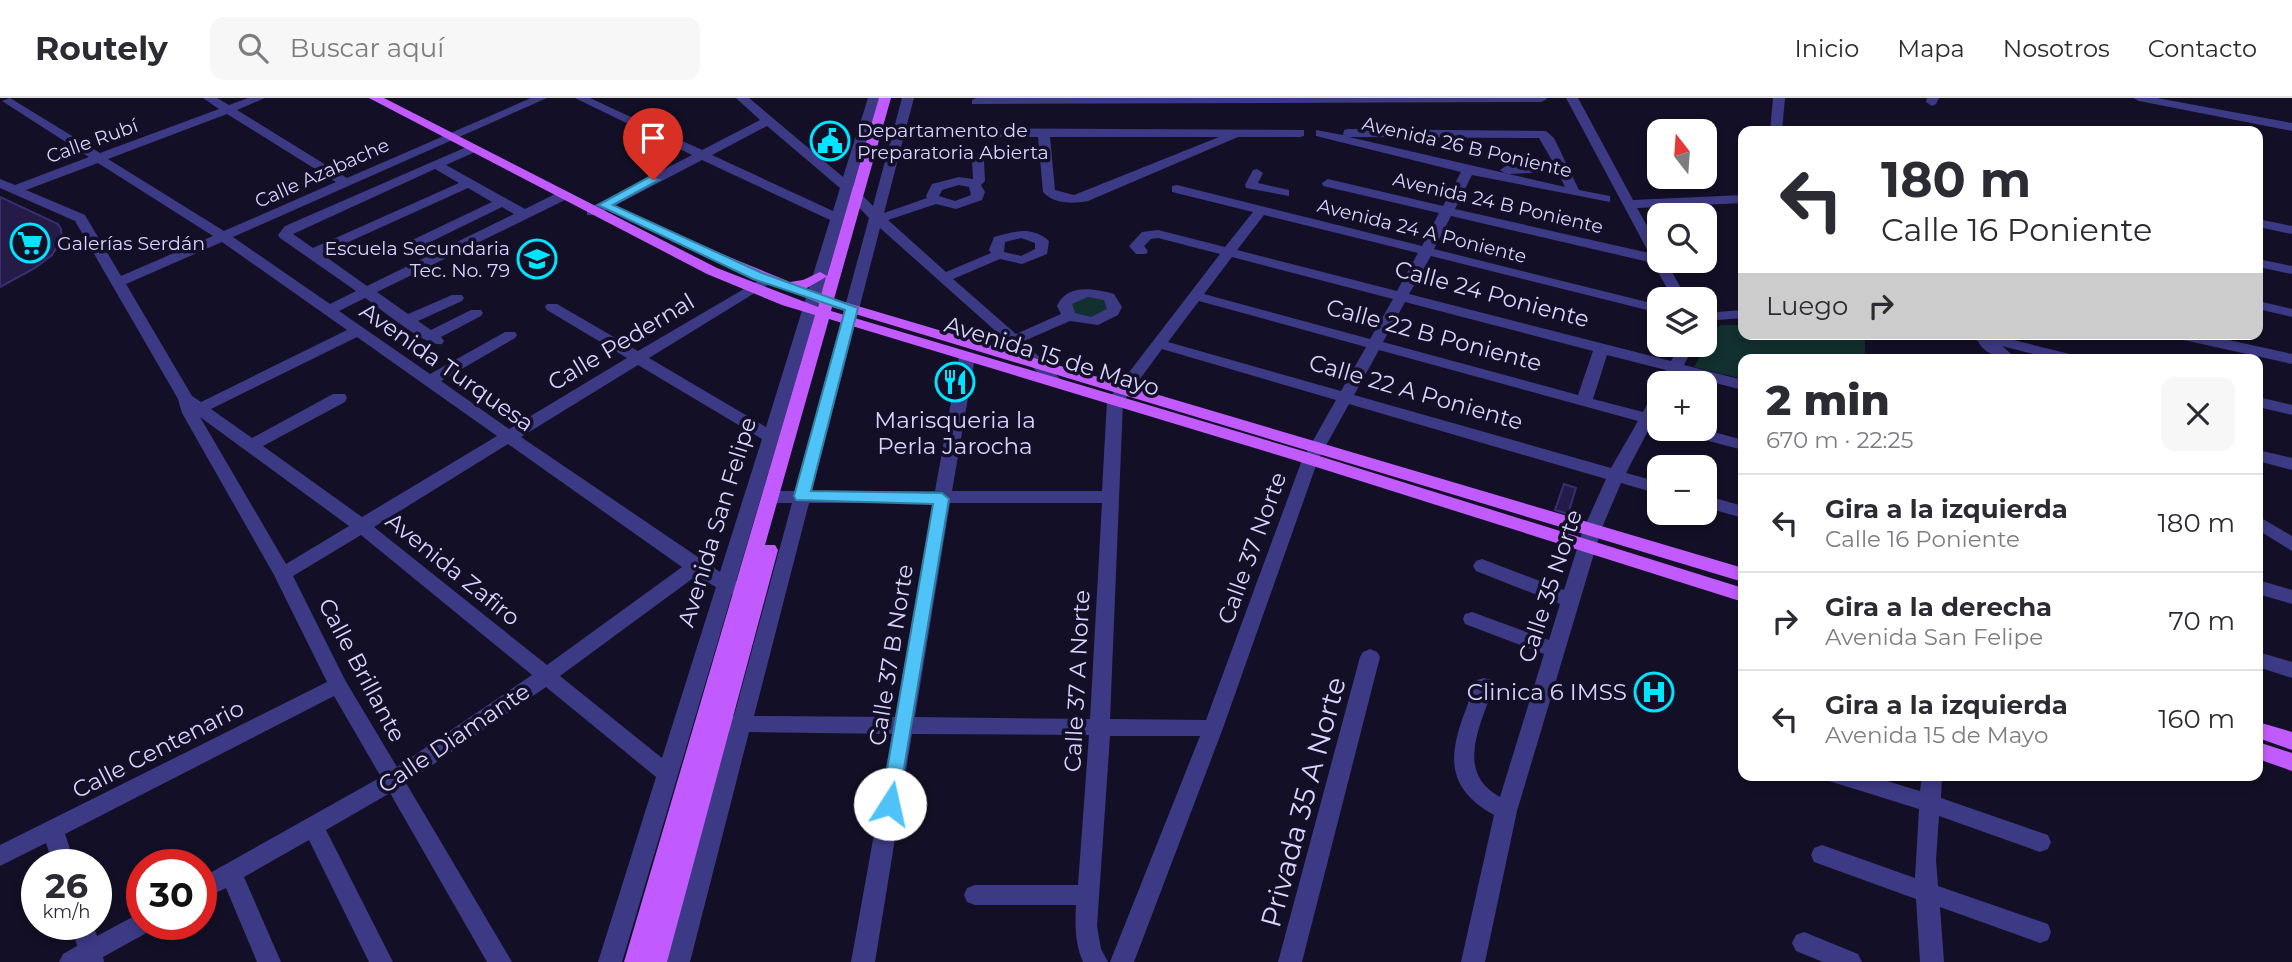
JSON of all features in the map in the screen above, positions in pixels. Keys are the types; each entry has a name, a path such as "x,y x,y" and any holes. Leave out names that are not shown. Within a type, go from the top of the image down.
{"main road":[{"name":"Avenida 15 de Mayo","path":"375,98 562,196 598,208"},
{"name":"Avenida 15 de Mayo","path":"398,98 712,271 760,284 967,357 1055,382 1119,395"},
{"name":"Avenida San Felipe","path":"885,98 886,135"},
{"name":"Avenida San Felipe","path":"655,962 723,724 750,595 786,496 831,309 861,201 886,135 895,98"},
{"path":"784,287 807,284 820,276"},
{"name":"Avenida 15 de Mayo","path":"760,284 784,287 831,309 1040,365 1119,395 1590,538 1738,574"},
{"name":"Avenida 15 de Mayo","path":"1590,538 1738,593"},
{"name":"Avenida San Felipe","path":"636,962 723,724"},
{"path":"2263,732 2292,741"},
{"path":"2263,753 2292,762"}],"street":[{"path":"209,98 346,183"},
{"name":"Calle Rubí","path":"16,189 259,98"},
{"name":"Calle Azabache","path":"118,282 541,98"},
{"path":"581,98 837,218"},
{"path":"742,98 945,277 1055,382"},
{"name":"Avenida San Felipe","path":"610,962 771,437 831,309 820,276 837,218 861,201 874,98"},
{"name":"Avenida San Felipe","path":"678,962 723,724 786,496 831,309 861,201 886,135 908,98"},
{"path":"1572,98 1647,238"},
{"path":"1776,126 1779,98"},
{"path":"2139,98 2194,103 2292,127"},
{"path":"976,103 1188,99 1541,99"},
{"name":"Avenida Turquesa","path":"9,100 224,237 327,312 695,567 724,585 750,595"},
{"path":"598,208 769,120"},
{"path":"1044,134 1049,192 1054,196 1074,199 1083,198 1239,133"},
{"path":"886,135 1300,133"},
{"name":"Avenida 26 B Poniente","path":"1562,168 1548,138 1542,134 1320,133 1474,171 1605,199"},
{"path":"471,149 285,234 433,339 476,313"},
{"path":"935,200 933,191 943,184 959,181 973,184 979,181 978,160"},
{"path":"437,165 525,215"},
{"path":"1474,171 1562,168 1574,192"},
{"name":"Calle 37 Norte","path":"1122,962 1213,728 1313,454 1446,212 1474,171"},
{"path":"1257,173 1251,184 1284,193"},
{"path":"0,183 16,189"},
{"path":"313,253 469,183"},
{"name":"Avenida 24 B Poniente","path":"1328,183 1647,257"},
{"path":"861,201 892,216 935,200 948,205 965,204 977,197 979,192 973,184"},
{"path":"1119,395 1228,251 1266,188"},
{"name":"Calle Brillante","path":"16,189 80,218 192,407 283,574 338,685 500,962"},
{"name":"Avenida 24 A Poniente","path":"1177,189 1647,306"},
{"path":"327,312 562,196"},
{"path":"1629,204 1738,199"},
{"path":"411,246 502,202"},
{"path":"2263,224 2292,230"},
{"name":"Calle 24 Poniente","path":"1141,251 1136,246 1147,235 1154,234 1738,384"},
{"path":"945,277 999,255"},
{"path":"2263,264 2292,270"},
{"name":"Calle Pedernal","path":"283,574 760,284"},
{"name":"Calle 22 B Poniente","path":"1196,296 1647,418"},
{"path":"408,320 457,298"},
{"path":"552,307 771,437"},
{"path":"2263,307 2292,313"},
{"path":"1717,316 1738,314"},
{"path":"1014,340 1069,316"},
{"path":"192,407 356,332"},
{"path":"428,382 510,335"},
{"path":"1983,340 2003,349 2038,354"},
{"path":"2206,340 2292,359"},
{"name":"Calle 22 A Poniente","path":"1160,344 1647,484"},
{"path":"1584,401 1602,348"},
{"name":"Calle 37 B Norte","path":"863,962 967,357"},
{"path":"1673,371 1680,357"},
{"name":"Calle 37 A Norte","path":"1096,962 1090,951 1086,926 1100,729 1110,497 1119,395"},
{"path":"252,445 339,398"},
{"path":"2263,403 2292,410"},
{"name":"Avenida Zafiro","path":"192,407 252,445 362,526 668,775"},
{"name":"Calle 35 Norte","path":"1473,962 1506,811 1590,538 1616,475 1647,429"},
{"path":"1717,438 1738,444"},
{"path":"2263,457 2292,464"},
{"path":"786,496 942,499 1110,497"},
{"path":"1717,505 1738,511"},
{"path":"2263,522 2292,530"},
{"path":"2263,525 2292,545"},
{"path":"1482,566 1570,600"},
{"name":"Calle Diamante","path":"217,881 394,780 546,676 695,567"},
{"path":"2263,588 2292,597"},
{"path":"1472,619 1555,650"},
{"name":"Privada 35 A Norte","path":"1290,962 1370,657"},
{"path":"2263,661 2292,670"},
{"name":"Calle Centenario","path":"0,856 338,685"},
{"path":"1484,686 1462,760 1465,779 1487,802 1506,811"},
{"path":"723,724 1213,728"},
{"path":"1856,781 1930,803 2040,842"},
{"path":"1932,781 1925,860 1932,962"},
{"path":"314,828 381,962"},
{"path":"53,830 59,849"},
{"path":"1822,855 2040,932"},
{"path":"231,874 270,962"},
{"path":"975,895 1088,895"},
{"path":"83,940 85,959 126,933"},
{"path":"1804,943 1850,962"}],"green space":[{"path":"1089,294 1109,300 1110,313 1090,321 1070,315 1069,302"},
{"path":"1721,325 1738,325 1738,340 1865,340 1865,354 1738,354 1738,378 1694,367 1700,357 1717,357 1717,328"}],"building":[{"name":"Galerías Serdán","path":"0,197 58,224 62,239 52,255 35,268 0,287"},
{"path":"1564,484 1576,488 1568,514 1555,510"}],"place":[{"name":"Departamento de Preparatoria Abierta","path":"830,141"},
{"name":"Galerías Serdán","path":"30,243"},
{"name":"Escuela Secundaria Tec. No. 79","path":"537,259"},
{"name":"Marisqueria la Perla Jarocha","path":"955,382"},
{"name":"Clinica 6 IMSS","path":"1654,692"}],"route":[{"path":"653,180 604,205 757,276 852,308 802,496 942,499 890,804"}]}
